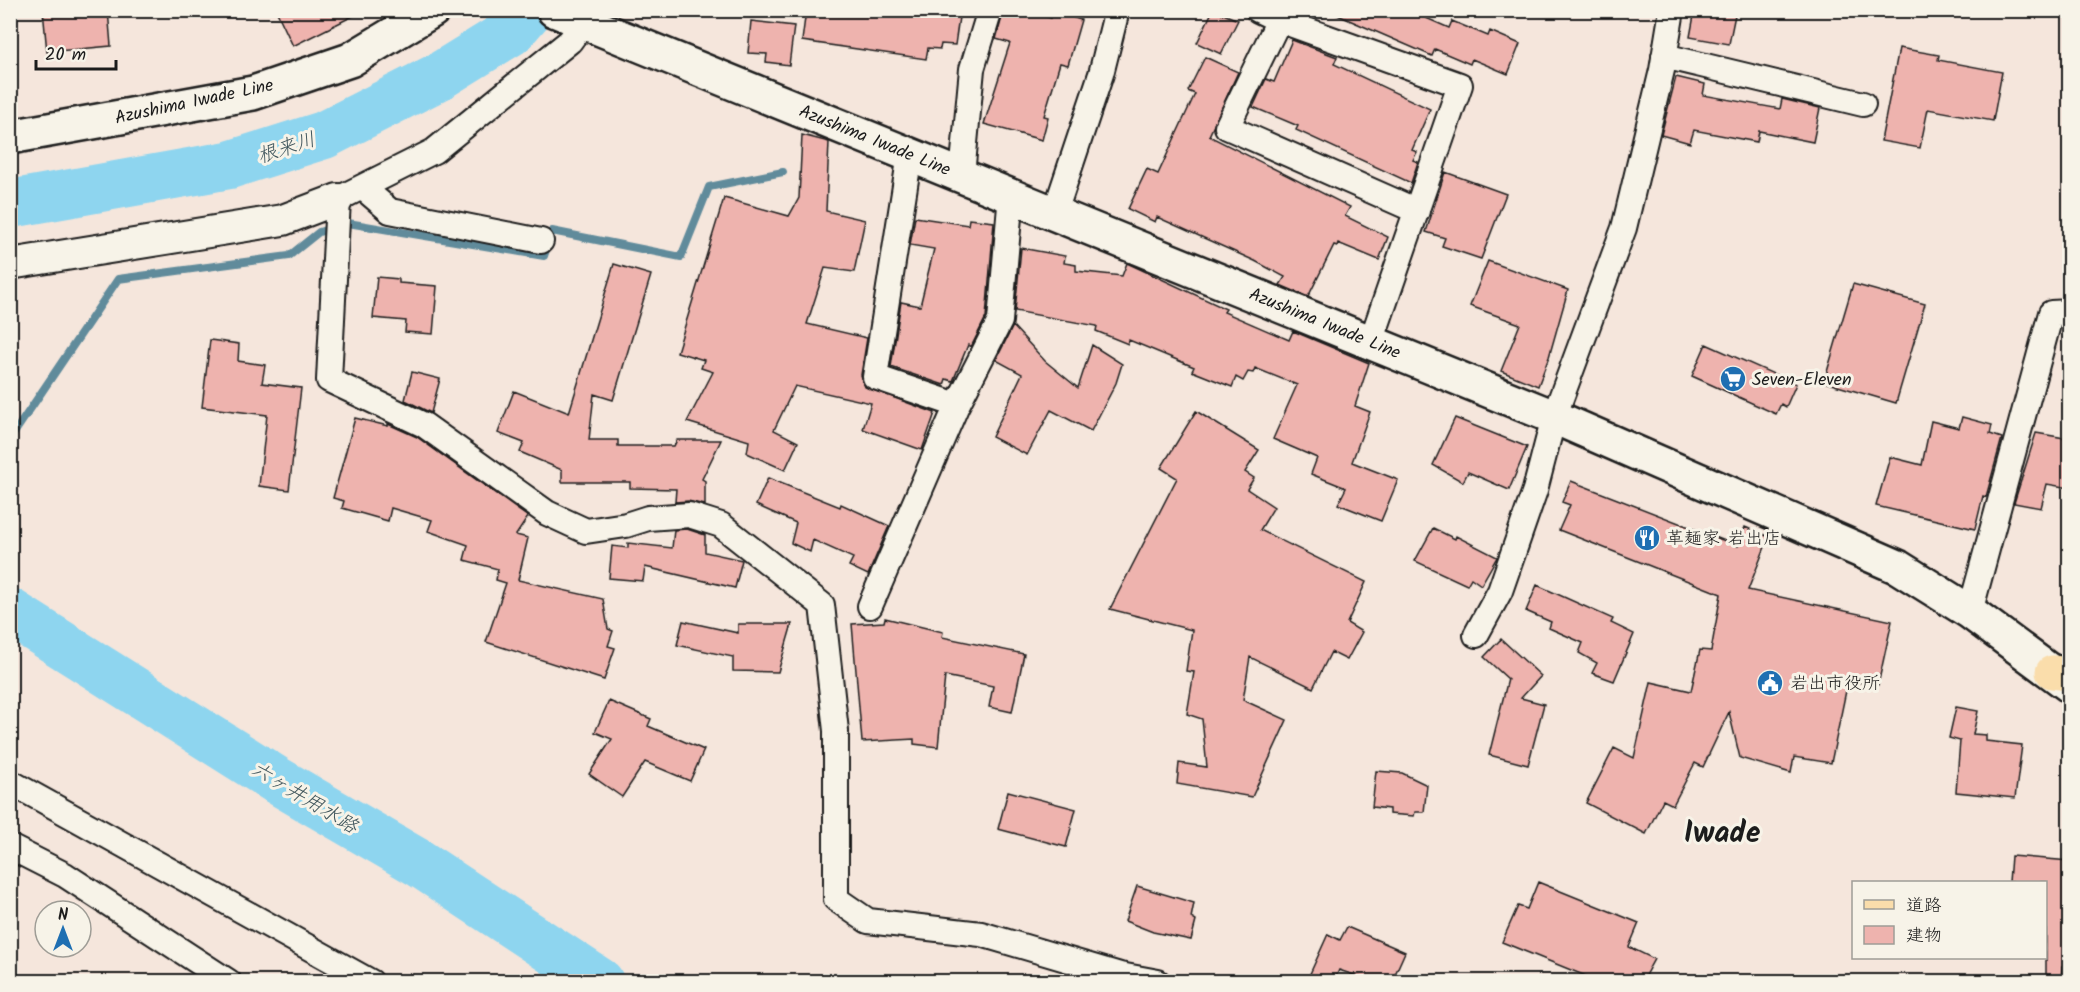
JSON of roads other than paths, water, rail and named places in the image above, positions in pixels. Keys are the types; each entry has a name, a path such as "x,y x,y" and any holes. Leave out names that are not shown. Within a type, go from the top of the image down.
{"main road":[{"name":"Azushima Iwade Line","path":"10,137 253,93 350,60 433,10"},
{"name":"Azushima Iwade Line","path":"574,15 1554,417 1898,567 1970,612 2064,677"}],"street":[{"path":"962,175 972,69 990,10"},
{"path":"1055,212 1101,74 1117,10"},
{"path":"1476,635 1500,591 1535,490 1554,417 1624,228 1664,56 1672,10"},
{"path":"10,264 283,220 350,193 434,152 570,41 574,15"},
{"path":"1371,342 1417,211 1460,85 1269,15 1227,127 1417,211"},
{"path":"1664,56 1863,104"},
{"path":"910,154 875,377 957,405"},
{"path":"350,193 390,211 541,241"},
{"path":"350,193 329,380 424,425 547,513 586,531 626,525 648,518 689,515 721,525 822,605 836,731 836,899 868,921 981,934 1120,975 1158,981"},
{"path":"870,606 957,405 1000,321 1011,194"},
{"path":"1970,612 2052,313 2070,312"},
{"path":"10,782 371,981"},
{"path":"10,847 65,875 229,981"}],"waterway":[{"name":"根来川","path":"10,204 229,165 324,135 438,77 511,32 530,10"},
{"path":"10,439 118,279 289,256 319,232 348,223 544,256 552,231 681,257 709,187 783,172"},
{"name":"六ヶ井用水路","path":"10,612 278,781 419,863 600,982"}],"place":[{"name":"Seven-Eleven","path":"1733,379"},
{"name":"革麺家 岩出店","path":"1647,538"},
{"name":"岩出市役所","path":"1770,683"}],"district":[{"name":"Iwade","path":"1722,832"}]}
